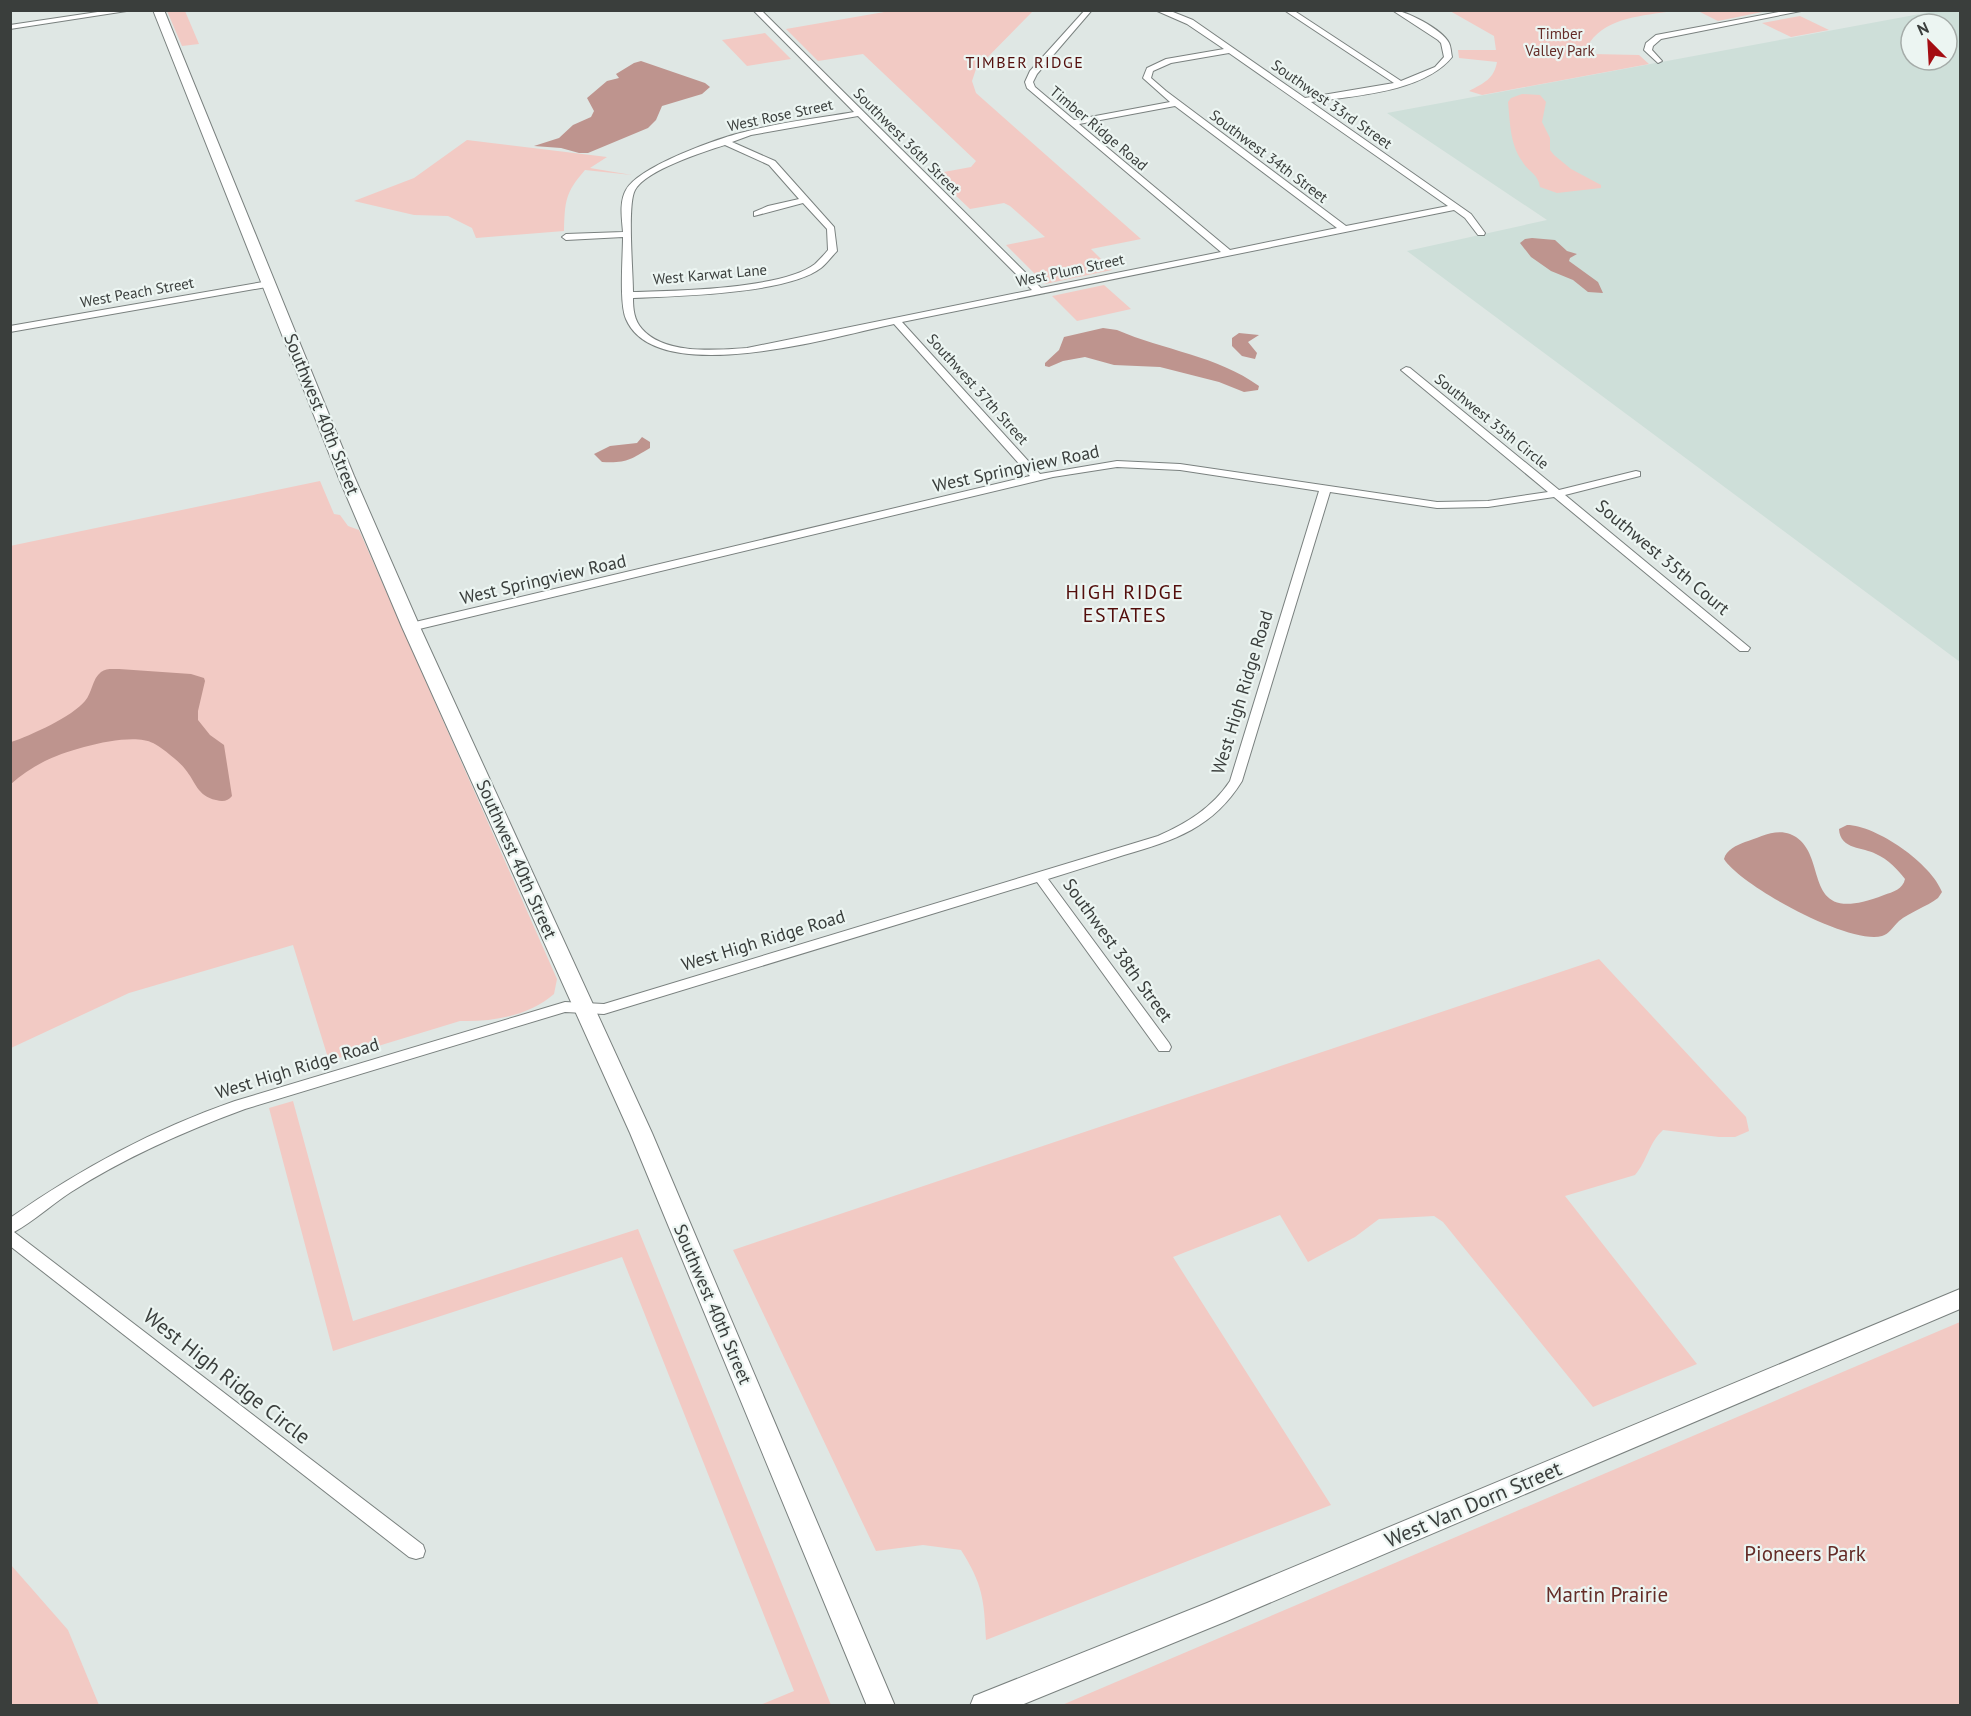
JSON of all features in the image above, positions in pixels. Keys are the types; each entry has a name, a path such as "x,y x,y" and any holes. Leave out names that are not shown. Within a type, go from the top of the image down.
{"main road":[{"name":"Southwest 40th Street","path":"158,10 346,476 411,627 645,1144 881,1706"},
{"name":"West Van Dorn Street","path":"984,1706 1217,1612 1960,1299"}],"street":[{"path":"10,27 130,10"},
{"name":"Timber Ridge Road","path":"1089,10 1030,78 1031,88 1228,253"},
{"path":"1287,10 1401,84"},
{"path":"1304,101 1401,84 1439,70 1447,60 1448,50 1436,35 1395,10"},
{"path":"1658,61 1648,50 1649,45 1659,38 1803,10"},
{"name":"Southwest 33rd Street","path":"1165,11 1183,18 1455,207 1476,224 1481,233"},
{"name":"Southwest 36th Street","path":"761,12 1039,292"},
{"path":"1177,103 1149,82 1147,78 1149,70 1169,61 1230,50"},
{"path":"1071,123 1177,103"},
{"name":"Southwest 34th Street","path":"1177,103 1344,229"},
{"name":"West Rose Street","path":"628,234 626,208 628,192 641,178 664,164 724,141 761,130 860,113"},
{"path":"724,141 772,163 806,200 771,208 757,214"},
{"name":"West Karwat Lane","path":"628,295 767,285 796,277 825,259 834,247 833,233 806,200"},
{"name":"West Plum Street","path":"628,295 630,317 640,332 665,345 690,351 719,353 747,351 1455,207"},
{"path":"566,237 628,234 628,295"},
{"name":"West Peach Street","path":"10,330 269,284"},
{"name":"Southwest 37th Street","path":"896,321 1038,478"},
{"name":"Southwest 35th Circle","path":"1406,370 1559,495"},
{"name":"West Springview Road","path":"411,627 1038,478 1098,466 1152,464 1180,467 1325,490 1437,505 1463,506 1511,503 1559,495 1636,474"},
{"name":"West High Ridge Road","path":"10,1227 58,1193 110,1162 201,1119 240,1105 565,1007 604,1009 1183,831 1209,814 1229,794 1236,781 1325,490"},
{"name":"Southwest 35th Court","path":"1559,495 1743,648"},
{"name":"Southwest 38th Street","path":"1040,876 1164,1047"},
{"name":"West High Ridge Circle","path":"10,1237 416,1551"}],"shaded area":[{"path":"1960,11 1960,662 1407,251 1547,220 1387,113 1899,18 1899,72 1959,72 1959,12 1931,12"},
{"path":"641,61 705,83 710,87 702,94 662,106 656,120 648,128 588,153 534,146 559,138 573,125 591,117 594,111 587,98 607,81 619,78 616,74"},
{"path":"1532,238 1555,240 1567,251 1577,254 1569,261 1598,282 1603,293 1588,292 1573,280 1551,271 1531,257 1520,243"},
{"path":"1103,328 1117,330 1226,367 1259,386 1258,390 1244,392 1219,382 1160,367 1114,365 1085,357 1063,361 1049,367 1045,366 1045,363 1059,350 1064,337"},
{"path":"1239,333 1259,335 1248,342 1257,353 1255,359 1242,356 1232,346 1232,338"},
{"path":"642,437 650,442 650,448 628,460 602,462 594,454 610,446 637,443"},
{"path":"107,669 191,674 204,678 198,720 210,735 224,745 232,796 230,798 221,801 210,798 198,788 175,759 153,743 130,739 99,743 68,752 36,766 11,784 11,742 40,730 71,713 85,701 101,672"},
{"path":"1847,825 1873,832 1915,858 1936,881 1942,892 1938,898 1903,918 1884,935 1866,936 1846,932 1822,923 1773,898 1751,884 1724,859 1729,850 1739,845 1767,834 1784,832 1803,843 1826,896 1838,903 1856,903 1900,888 1905,879 1889,862 1844,841 1839,829"}],"green space":[{"path":"167,11 185,11 199,44 182,46"},
{"path":"890,11 1033,11 976,69 972,81 976,93 1141,239 1091,249 1112,270 1045,284 1006,245 1045,237 1004,203 970,209 933,174 971,167 976,161 863,54 818,61 786,29"},
{"name":"Timber Valley Park","path":"1450,11 1672,11 1638,16 1616,23 1606,27 1590,42 1592,54 1639,55 1649,64 1482,95 1469,91 1491,77 1497,62 1459,58 1458,50 1496,50 1494,36"},
{"path":"1698,11 1767,11 1718,21"},
{"path":"1800,16 1829,30 1791,37 1762,23"},
{"path":"765,33 791,59 747,66 722,40"},
{"path":"1522,94 1540,95 1546,102 1542,122 1550,138 1550,150 1554,155 1571,169 1601,185 1601,188 1557,193 1540,187 1535,176 1524,165 1518,154 1511,133 1508,102 1511,98"},
{"path":"467,140 607,157 590,168 632,175 585,170 573,185 567,198 564,231 476,238 472,228 448,216 414,215 354,201 414,178"},
{"path":"1104,285 1131,309 1077,321 1052,296"},
{"path":"320,481 334,514 340,515 348,526 359,530 557,979 554,994 533,1008 510,1016 460,1021 329,1061 293,945 129,993 11,1048 10,546"},
{"path":"1599,959 1746,1117 1749,1131 1735,1137 1663,1130 1654,1141 1635,1175 1565,1196 1697,1364 1593,1407 1443,1222 1434,1216 1379,1219 1355,1237 1308,1262 1280,1215 1173,1257 1331,1505 986,1640 981,1593 974,1573 961,1550 923,1545 876,1551 733,1250"},
{"path":"293,1101 353,1321 638,1229 831,1705 760,1705 794,1691 622,1257 333,1351 269,1108"},
{"name":"Pioneers Park","path":"1960,1322 1960,1705 1062,1705"},
{"path":"11,1565 68,1630 99,1705 11,1705"}],"district":[{"name":"TIMBER RIDGE","path":"1025,62"},
{"name":"HIGH RIDGE ESTATES","path":"1125,604"}],"park label":[{"name":"Martin Prairie","path":"1607,1594"}]}
